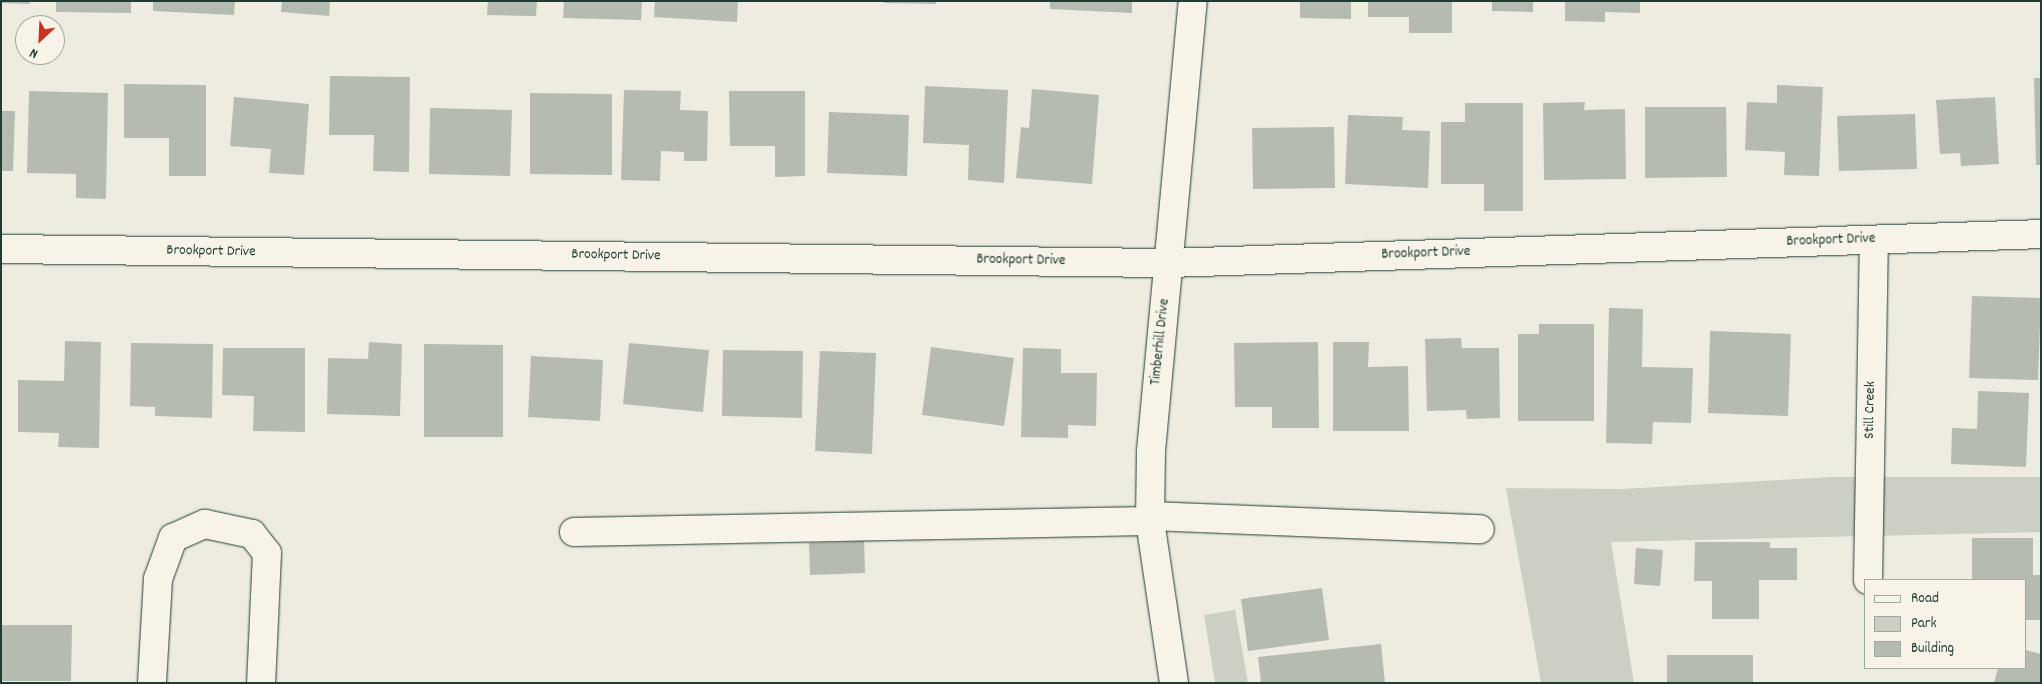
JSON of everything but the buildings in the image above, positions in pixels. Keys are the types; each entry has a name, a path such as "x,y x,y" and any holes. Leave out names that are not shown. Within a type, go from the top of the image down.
{"street":[{"name":"Timberhill Drive","path":"1174,683 1150,518 1151,451 1193,1"},
{"name":"Brookport Drive","path":"1,249 1169,263 2041,234"},
{"name":"Still Creek","path":"1868,579 1874,240"},
{"path":"574,532 1150,518 1480,529"},
{"path":"152,683 158,579 173,538 204,524 252,534 266,553 261,683"}],"green space":[{"path":"1831,477 2041,477 2041,532 1611,542 1634,683 1541,683 1506,488 1622,489"},
{"path":"1235,610 1248,683 1215,683 1204,615"}]}
